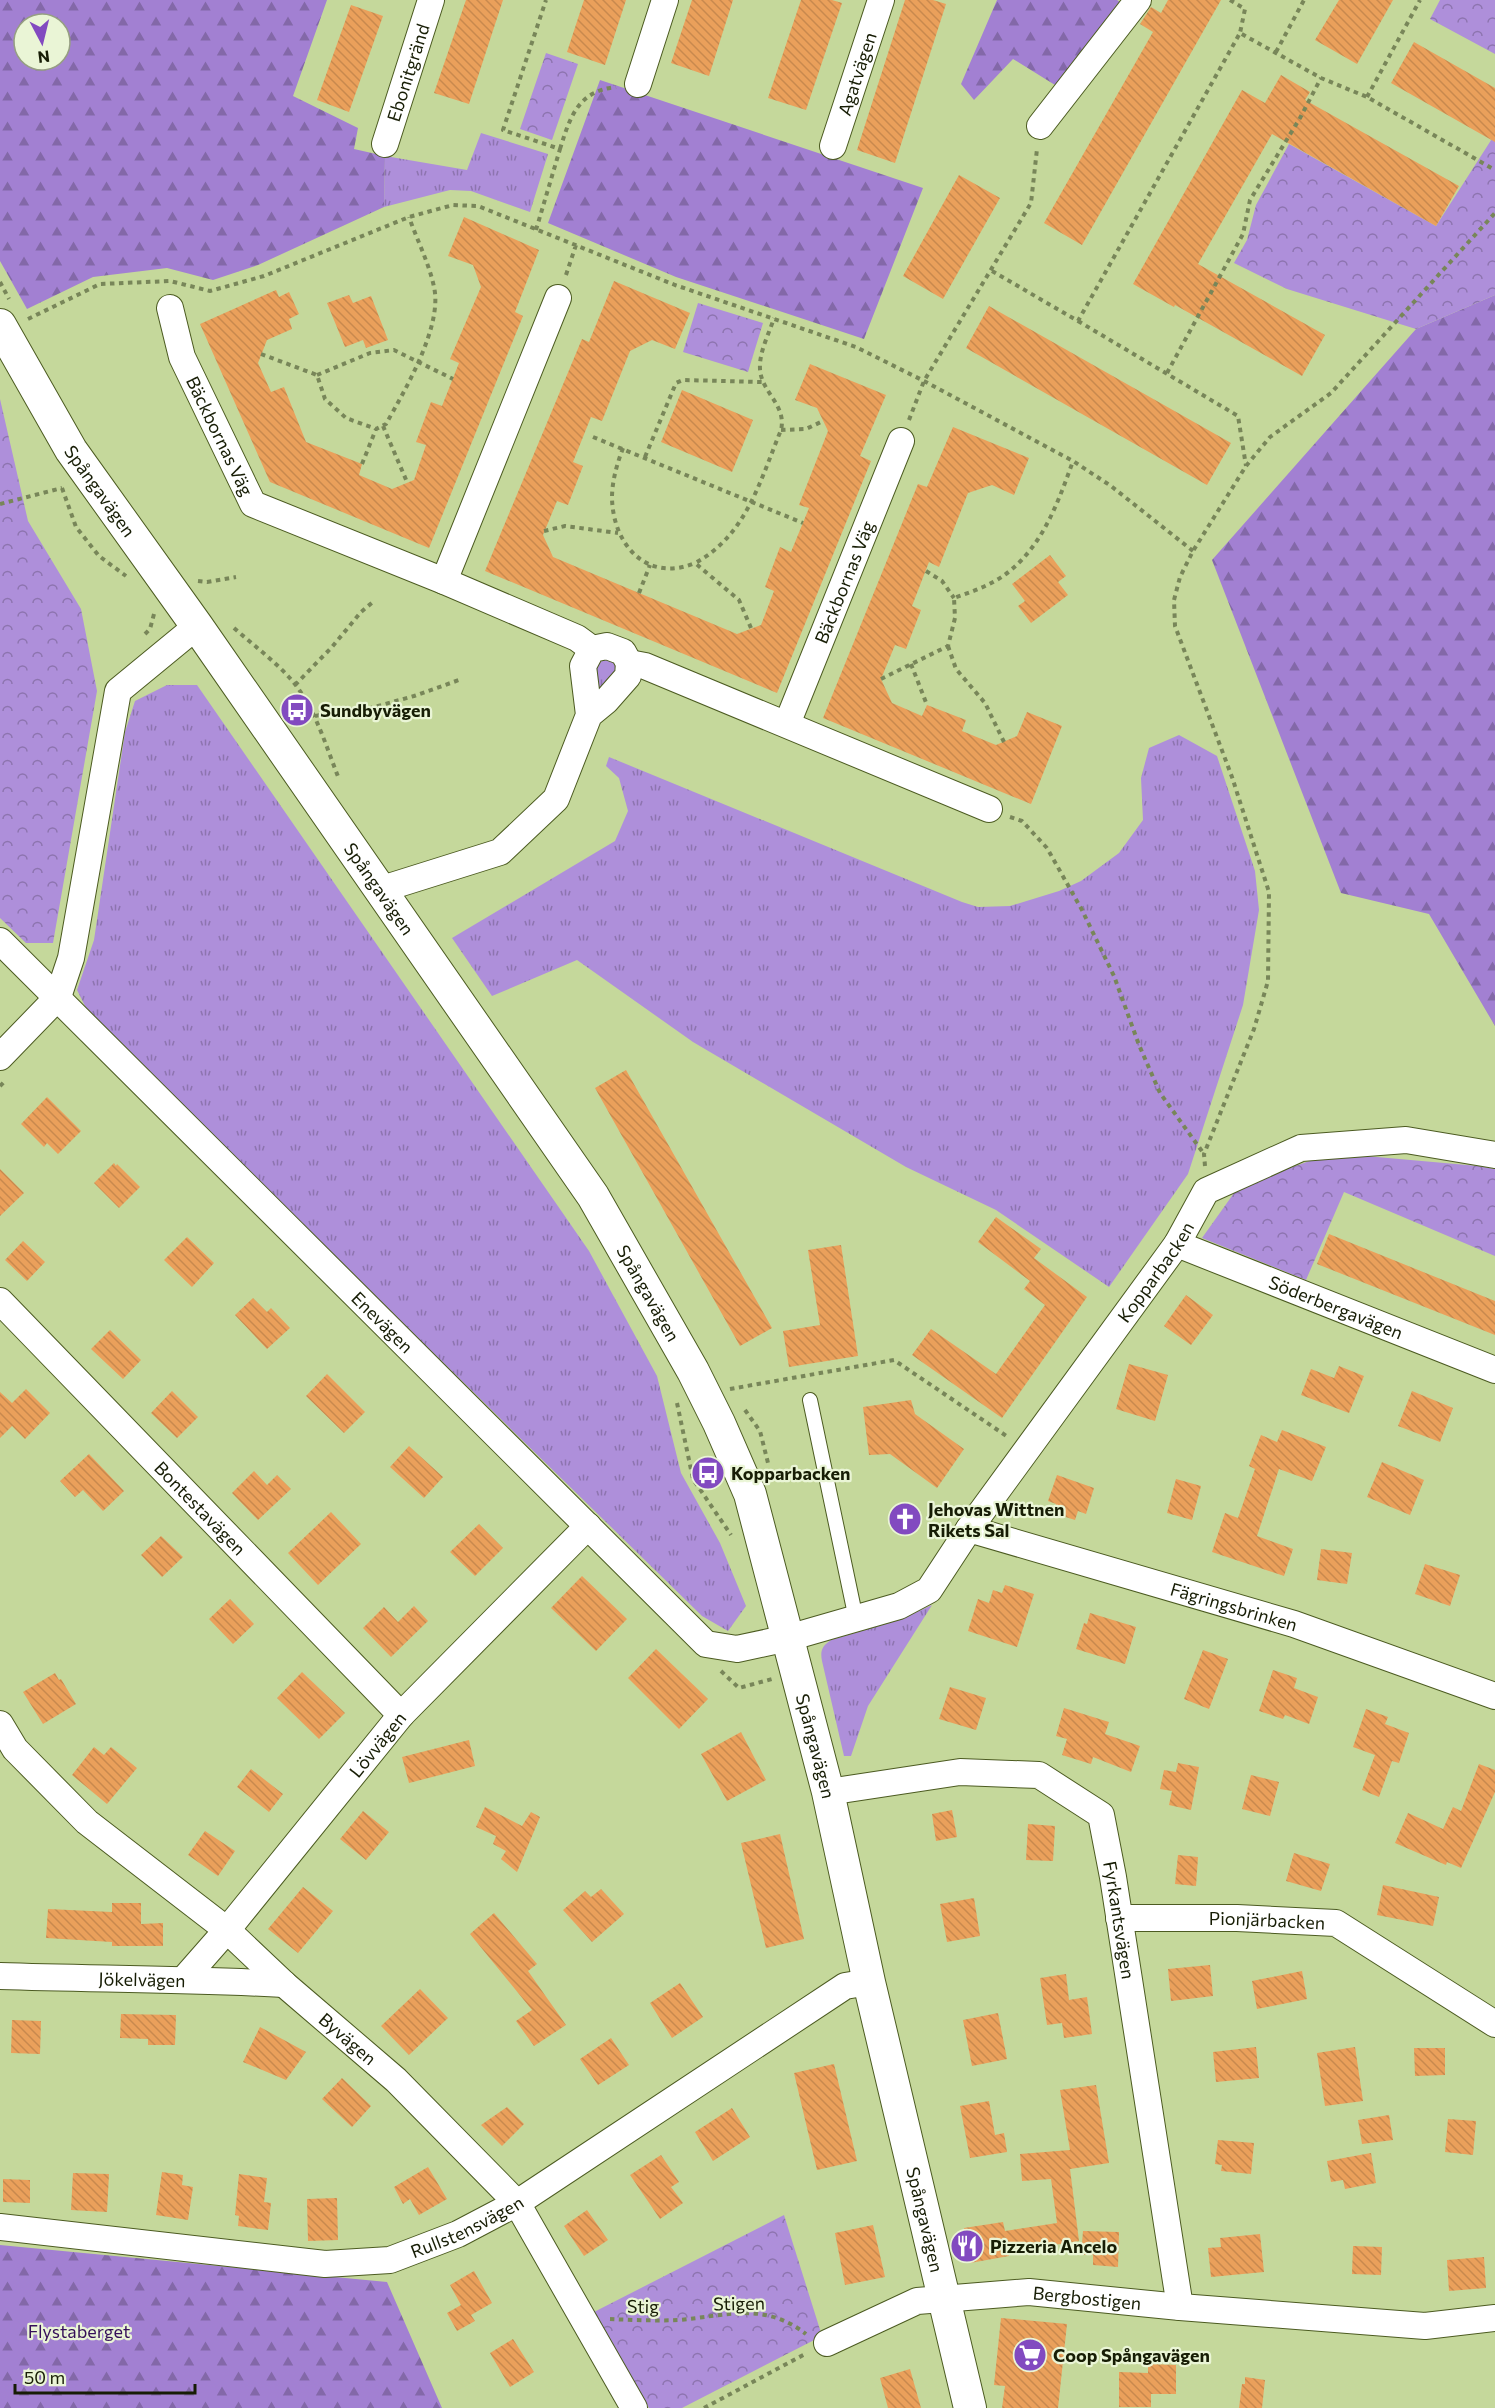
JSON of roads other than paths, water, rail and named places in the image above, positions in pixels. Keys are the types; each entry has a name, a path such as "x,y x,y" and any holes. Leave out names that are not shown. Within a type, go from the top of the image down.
{"street":[{"name":"Ebonitgränd","path":"385,144 431,0"},
{"path":"638,84 666,0"},
{"name":"Agatvägen","path":"832,146 881,0"},
{"path":"1040,126 1138,0"},
{"path":"444,581 558,298"},
{"name":"Bäckbornas Väg","path":"170,308 182,357 253,504 444,581 577,638 592,649 607,646 622,651 630,663 645,666 989,809"},
{"name":"Spångavägen","path":"11,316 71,450 190,633 379,890 592,1196 693,1371 719,1423 750,1494 828,1792 869,1982 970,2408"},
{"name":"Bäckbornas Väg","path":"787,724 901,441"},
{"path":"0,1057 57,998 71,958 118,691 190,633"},
{"path":"379,890 500,852 556,800 589,715 583,666 592,649"},
{"path":"589,715 606,701 628,676 630,663"},
{"name":"Enevägen","path":"0,941 706,1644 737,1649 788,1638"},
{"name":"Kopparbacken","path":"788,1638 899,1606 929,1590 969,1528 1177,1244 1206,1191 1301,1148 1406,1140 1495,1155"},
{"name":"Söderbergavägen","path":"1177,1244 1495,1370"},
{"name":"Bontestavägen","path":"0,1301 401,1715"},
{"name":"Lövvägen","path":"184,1979 227,1930 401,1715 588,1526"},
{"name":"Fägringsbrinken","path":"969,1528 1294,1624 1495,1696"},
{"name":"Byvägen","path":"0,1724 15,1749 87,1822 227,1930 284,1984 396,2080 517,2203 634,2408"},
{"name":"Fyrkantsvägen","path":"828,1792 960,1772 1039,1775 1101,1815 1161,2173 1180,2307"},
{"name":"Pionjärbacken","path":"1119,1918 1237,1918 1336,1923 1495,2024"},
{"name":"Jökelvägen","path":"0,1976 118,1980 184,1979 284,1984"},
{"name":"Rullstensvägen","path":"0,2227 325,2264 390,2260 458,2234 517,2203 844,1986 869,1982"},
{"name":"Bergbostigen","path":"826,2344 917,2301 1029,2292 1180,2307 1425,2326 1495,2318"}],"lane":[{"path":"810,1400 856,1619"}],"place":[{"name":"Sundbyvägen","path":"297,710"},
{"name":"Kopparbacken","path":"708,1473"},
{"name":"Jehovas Wittnen Rikets Sal","path":"905,1519"},
{"name":"Pizzeria Ancelo","path":"967,2246"},
{"name":"Coop Spångavägen","path":"1030,2355"}],"park label":[{"name":"Flystaberget","path":"79,2331"}]}
